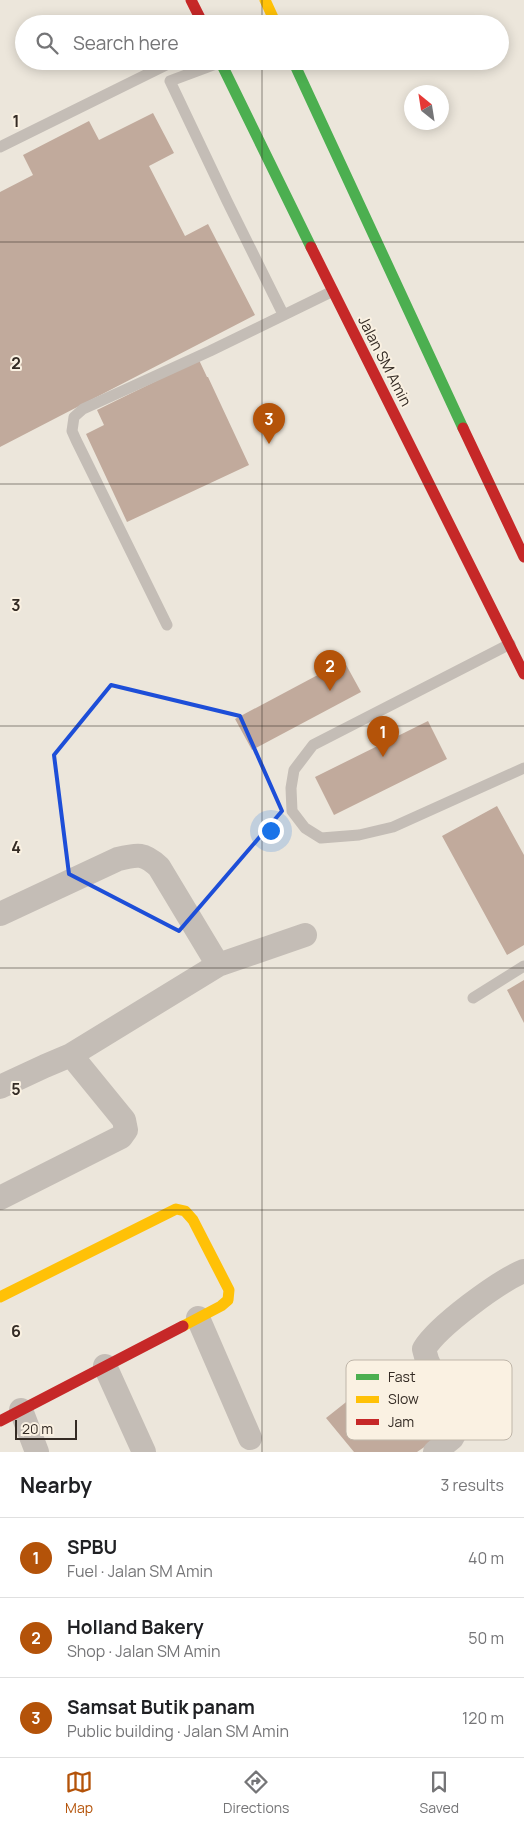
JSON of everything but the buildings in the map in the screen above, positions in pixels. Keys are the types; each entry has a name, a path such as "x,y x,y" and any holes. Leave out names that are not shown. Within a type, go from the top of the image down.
{"main road":[{"path":"191,0 198,15"},
{"path":"265,0 272,15"},
{"name":"Jalan SM Amin","path":"224,70 524,674"},
{"path":"297,70 524,557"},
{"path":"0,1297 176,1209 184,1211 193,1220 229,1290 228,1300 221,1306 0,1421"}],"street":[{"path":"0,914 118,859 133,855 148,857 159,867 218,966"},
{"path":"0,1087 71,1055 218,966 305,935"},
{"path":"0,1198 121,1137 126,1130 124,1120 71,1055"},
{"path":"427,1360 424,1349 431,1339 475,1301 524,1271"},
{"path":"198,1318 250,1438"},
{"path":"105,1366 144,1452"},
{"path":"21,1410 37,1452"},
{"path":"434,1452 449,1440"}],"lane":[{"path":"0,147 156,70"},
{"path":"199,70 170,81 283,314"},
{"path":"167,625 72,432 74,418 84,409 210,351 333,291"},
{"path":"510,644 314,745 294,770 290,788 292,811 305,828 320,838 359,834 393,827 524,768"},
{"path":"473,998 524,966"}],"highlighted area":[{"path":"111,685 240,716 282,811 179,931 69,874 54,755"}],"traffic: fast":[{"path":"224,70 311,247"},
{"path":"297,70 463,428"}],"traffic: slow":[{"path":"265,0 272,15"},
{"path":"0,1297 176,1209 185,1211 193,1220 229,1290 228,1300 221,1306 183,1326"}],"traffic: jam":[{"path":"191,0 198,15"},
{"path":"311,247 524,674"},
{"path":"463,428 524,557"},
{"path":"0,1421 183,1326"}],"place":[{"name":"Samsat Butik panam","path":"269,444"},
{"name":"Holland Bakery","path":"330,691"},
{"name":"SPBU","path":"383,757"}]}
